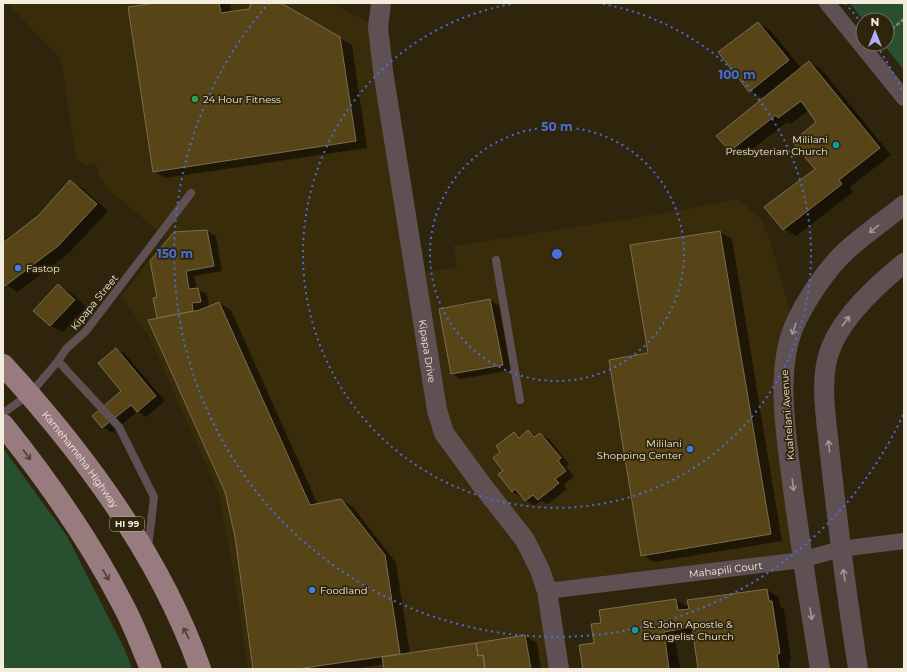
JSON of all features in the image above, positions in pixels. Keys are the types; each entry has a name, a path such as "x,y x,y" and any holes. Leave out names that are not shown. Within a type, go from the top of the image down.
{"main road":[{"name":"Kamehameha Highway","path":"3,365 30,394 105,488 147,555 191,642 200,669"},
{"path":"3,425 30,458 87,542 123,605 151,669"}],"street":[{"name":"Kipapa Drive","path":"381,3 378,27 383,71 437,410 444,433 525,540 540,570 547,591 560,669"},
{"path":"827,3 904,98"},
{"name":"Kuahelani Avenue","path":"820,669 802,560 787,438 783,370 794,325 812,293 846,251 904,205"},
{"path":"858,669 840,549 824,391 829,353 849,318 864,300 904,263"},
{"name":"Mahapili Court","path":"547,591 802,560 840,549 904,540"}],"lane":[{"name":"Kipapa Street","path":"3,412 30,394 58,361 66,349 86,331 191,194"},
{"path":"496,260 520,400"},
{"path":"58,361 119,427 154,497 147,555"}],"path":[{"path":"895,26 904,19"}],"shaded area":[{"name":"Mililani Shopping Center","path":"7,3 332,3 378,27 416,274 457,267 453,246 666,213 738,199 762,220 771,244 794,325 786,357 802,560 547,591 559,669 248,669 235,581 219,494 149,336 122,296 166,238 108,189 100,177 96,164 86,166 76,159 63,73 59,57"}],"green space":[{"path":"850,3 904,3 904,70 889,52 895,52 895,12 857,12"},
{"path":"3,448 67,536 125,650 132,669 3,669"}],"building":[{"path":"155,3 219,3 221,13 249,9 251,3 281,3 340,37 356,141 153,172 128,7"},
{"path":"758,22 789,60 749,92 718,52"},
{"name":"Mililani Presbyterian Church","path":"809,61 880,148 839,180 842,184 783,230 764,207 815,169 792,142 816,122 801,101 778,118 776,115 730,151 716,136"},
{"path":"70,180 97,204 58,246 5,286 3,283 3,243 39,215"},
{"path":"207,230 214,266 186,271 189,289 198,288 201,302 192,303 193,311 157,318 153,298 157,297 150,261 174,232"},
{"name":"Mililani Shopping Center","path":"720,231 771,534 641,556 609,360 648,353 630,245"},
{"path":"58,284 75,300 50,326 33,311"},
{"path":"490,299 503,365 451,374 439,309"},
{"path":"219,302 310,505 341,499 385,555 400,654 297,669 253,669 235,537 225,492 148,320 200,310"},
{"path":"116,348 156,396 137,412 131,405 102,428 92,416 121,391 98,363"},
{"path":"528,430 534,437 540,433 561,458 558,461 566,471 555,479 559,483 538,500 533,495 525,501 515,489 512,492 498,474 503,471 493,458 500,452 496,446 514,432 519,438"},
{"name":"St. John Apostle & Evangelist Church","path":"767,589 769,601 772,601 780,653 777,655 779,669 698,669 692,627 664,632 669,669 583,669 579,645 594,643 591,624 601,623 599,610 676,599 678,610 689,609 687,600"},
{"path":"525,635 531,669 485,669 483,655 478,656 476,643"},
{"path":"476,643 478,656 483,655 485,669 384,669 382,657"}],"place":[{"name":"24 Hour Fitness","path":"195,99"},
{"name":"Mililani Presbyterian Church","path":"836,145"},
{"name":"Fastop","path":"18,268"},
{"name":"Mililani Shopping Center","path":"690,449"},
{"name":"Foodland","path":"312,590"},
{"name":"St. John Apostle & Evangelist Church","path":"635,630"}]}
